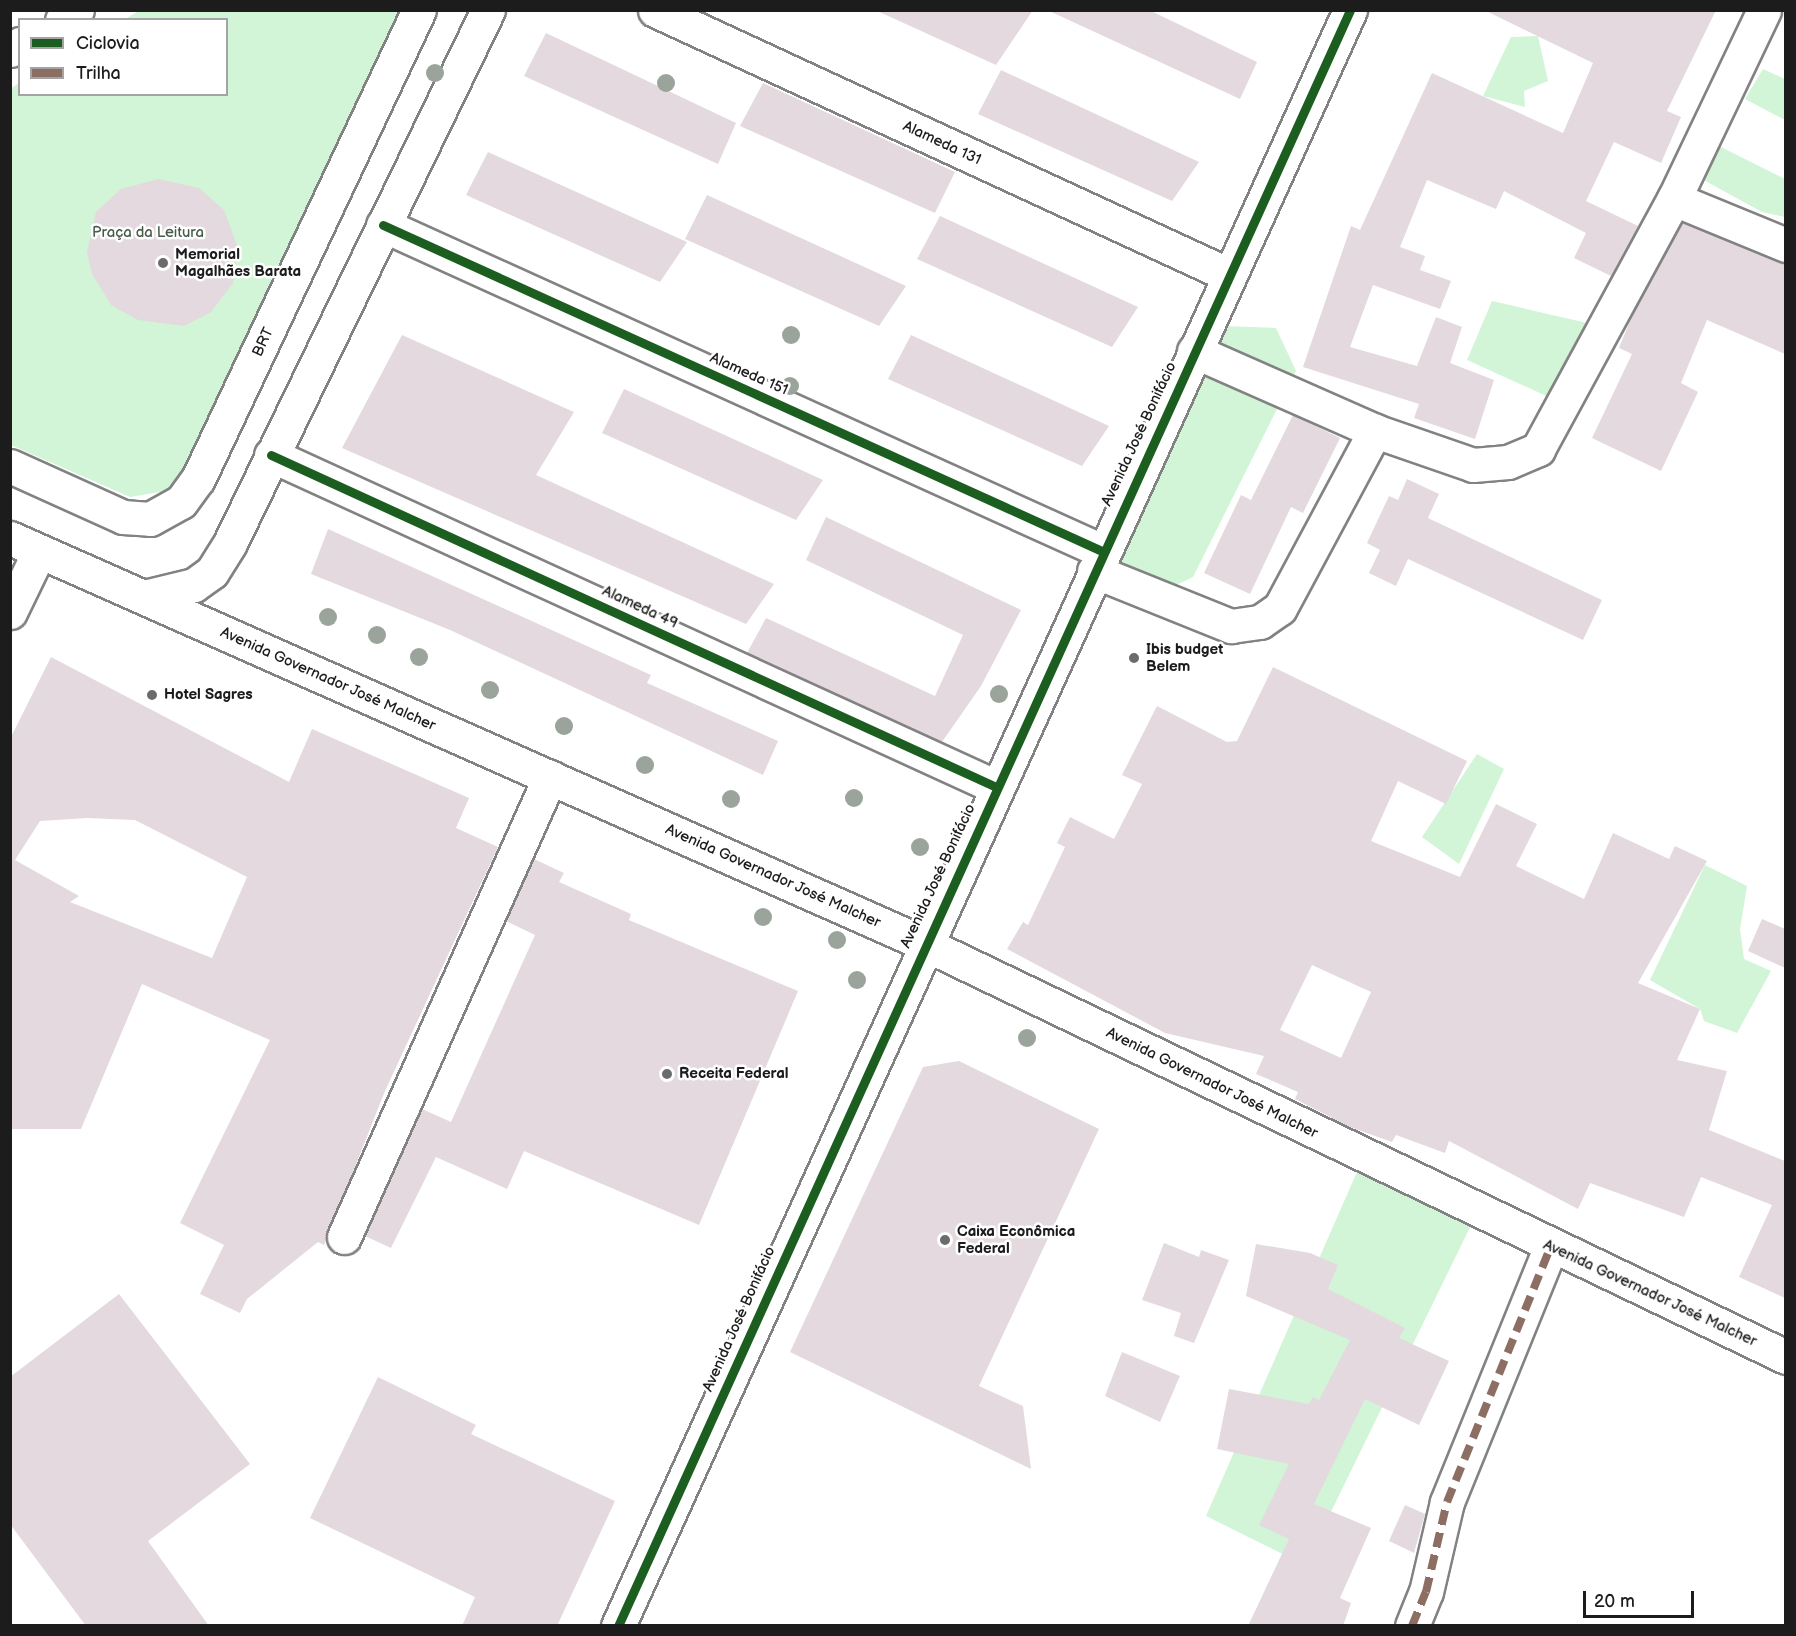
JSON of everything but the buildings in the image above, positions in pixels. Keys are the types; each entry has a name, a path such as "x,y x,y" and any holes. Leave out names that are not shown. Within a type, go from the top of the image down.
{"street":[{"name":"BRT","path":"10,466 123,517 150,519 182,502 198,479 419,10"},
{"path":"144,597 194,585 212,572 488,10"},
{"name":"Alameda 131","path":"655,10 1230,275"},
{"path":"1194,351 1375,431 1473,465 1508,462 1538,449 1674,199 1764,10"},
{"name":"Avenida José Bonifácio","path":"618,1626 923,943 1230,275 1342,13"},
{"path":"1674,199 1785,245"},
{"name":"Alameda 151","path":"383,225 1098,561 1231,626 1260,622 1280,608 1375,431"},
{"name":"Alameda 49","path":"271,455 996,787"},
{"path":"10,612 25,545"},
{"name":"Avenida Governador José Malcher","path":"25,545 923,943 1785,1357"},
{"path":"344,1237 550,777"},
{"path":"1412,1626 1426,1592 1447,1502 1551,1246"}],"green space":[{"name":"Praça da Leitura","path":"139,11 403,11 195,455 172,490 130,497 11,445 10,89 18,84 18,96 228,96 228,18 127,18"},
{"path":"1538,36 1548,81 1524,91 1525,107 1483,96 1511,37"},
{"path":"1763,69 1785,79 1785,120 1745,99"},
{"path":"1719,146 1785,179 1785,217 1762,212 1700,178"},
{"path":"1492,301 1587,323 1553,399 1467,360"},
{"path":"1223,326 1276,328 1296,371 1193,577 1170,588 1119,560"},
{"path":"1477,754 1504,769 1459,864 1422,837"},
{"path":"1705,865 1747,886 1740,929 1744,959 1771,971 1737,1033 1704,1021 1700,1009 1650,980"},
{"path":"1364,1156 1478,1211 1305,1565 1206,1516"}],"marked path":[{"path":"1412,1626 1426,1592 1447,1502 1551,1246"}],"cycle path":[{"path":"618,1626 1350,10"},
{"path":"383,225 1102,551"},
{"path":"271,455 996,787"}],"place":[{"name":"Memorial Magalhães Barata","path":"163,263"},
{"name":"Ibis budget Belem","path":"1134,658"},
{"name":"Hotel Sagres","path":"152,695"},
{"name":"Receita Federal","path":"667,1074"},
{"name":"Caixa Econômica Federal","path":"945,1240"}]}
